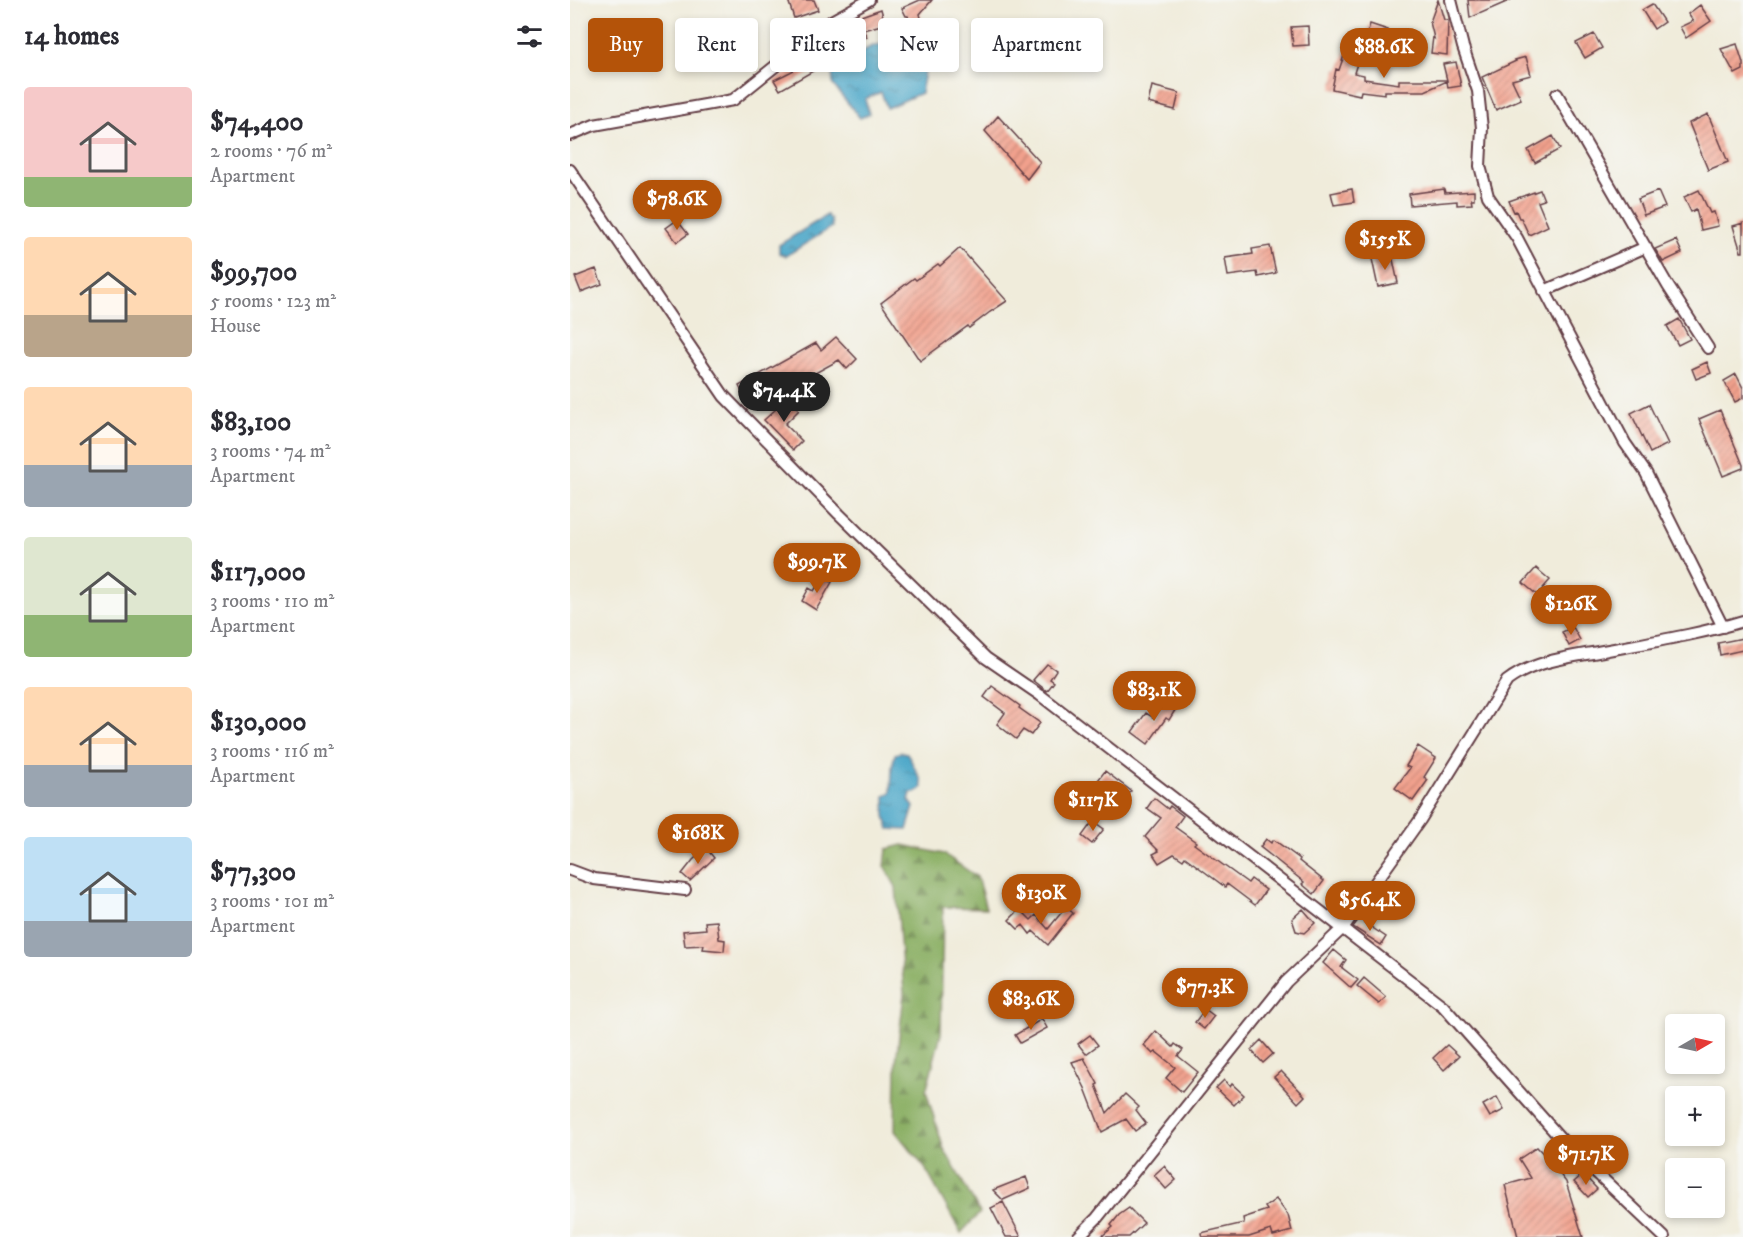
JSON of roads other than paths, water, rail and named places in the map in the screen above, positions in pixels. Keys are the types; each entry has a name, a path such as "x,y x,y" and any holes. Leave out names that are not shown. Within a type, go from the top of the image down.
{"street":[{"path":"570,135 594,125 733,100 833,20 869,0"},
{"path":"1451,0 1463,47 1478,91 1482,128 1480,166 1488,196 1517,238 1625,443 1647,473 1723,627"},
{"path":"1557,94 1708,348"},
{"path":"570,170 724,396 986,658 1040,695 1443,1006 1562,1140 1664,1237"},
{"path":"1545,291 1646,247"},
{"path":"1079,1236 1097,1218 1286,982 1343,928 1420,820 1507,681 1530,667 1743,621"},
{"path":"570,870 594,879 685,890"}],"water":[{"path":"878,45 878,72 925,72 921,93 887,108 881,92 865,99 869,114 860,118 833,85 832,72 866,72 866,49"},
{"path":"827,215 832,227 786,256 779,253 779,245"},
{"path":"907,753 921,780 922,788 916,793 911,793 909,800 914,807 907,830 889,829 885,816 885,796 891,793 895,754"}]}
